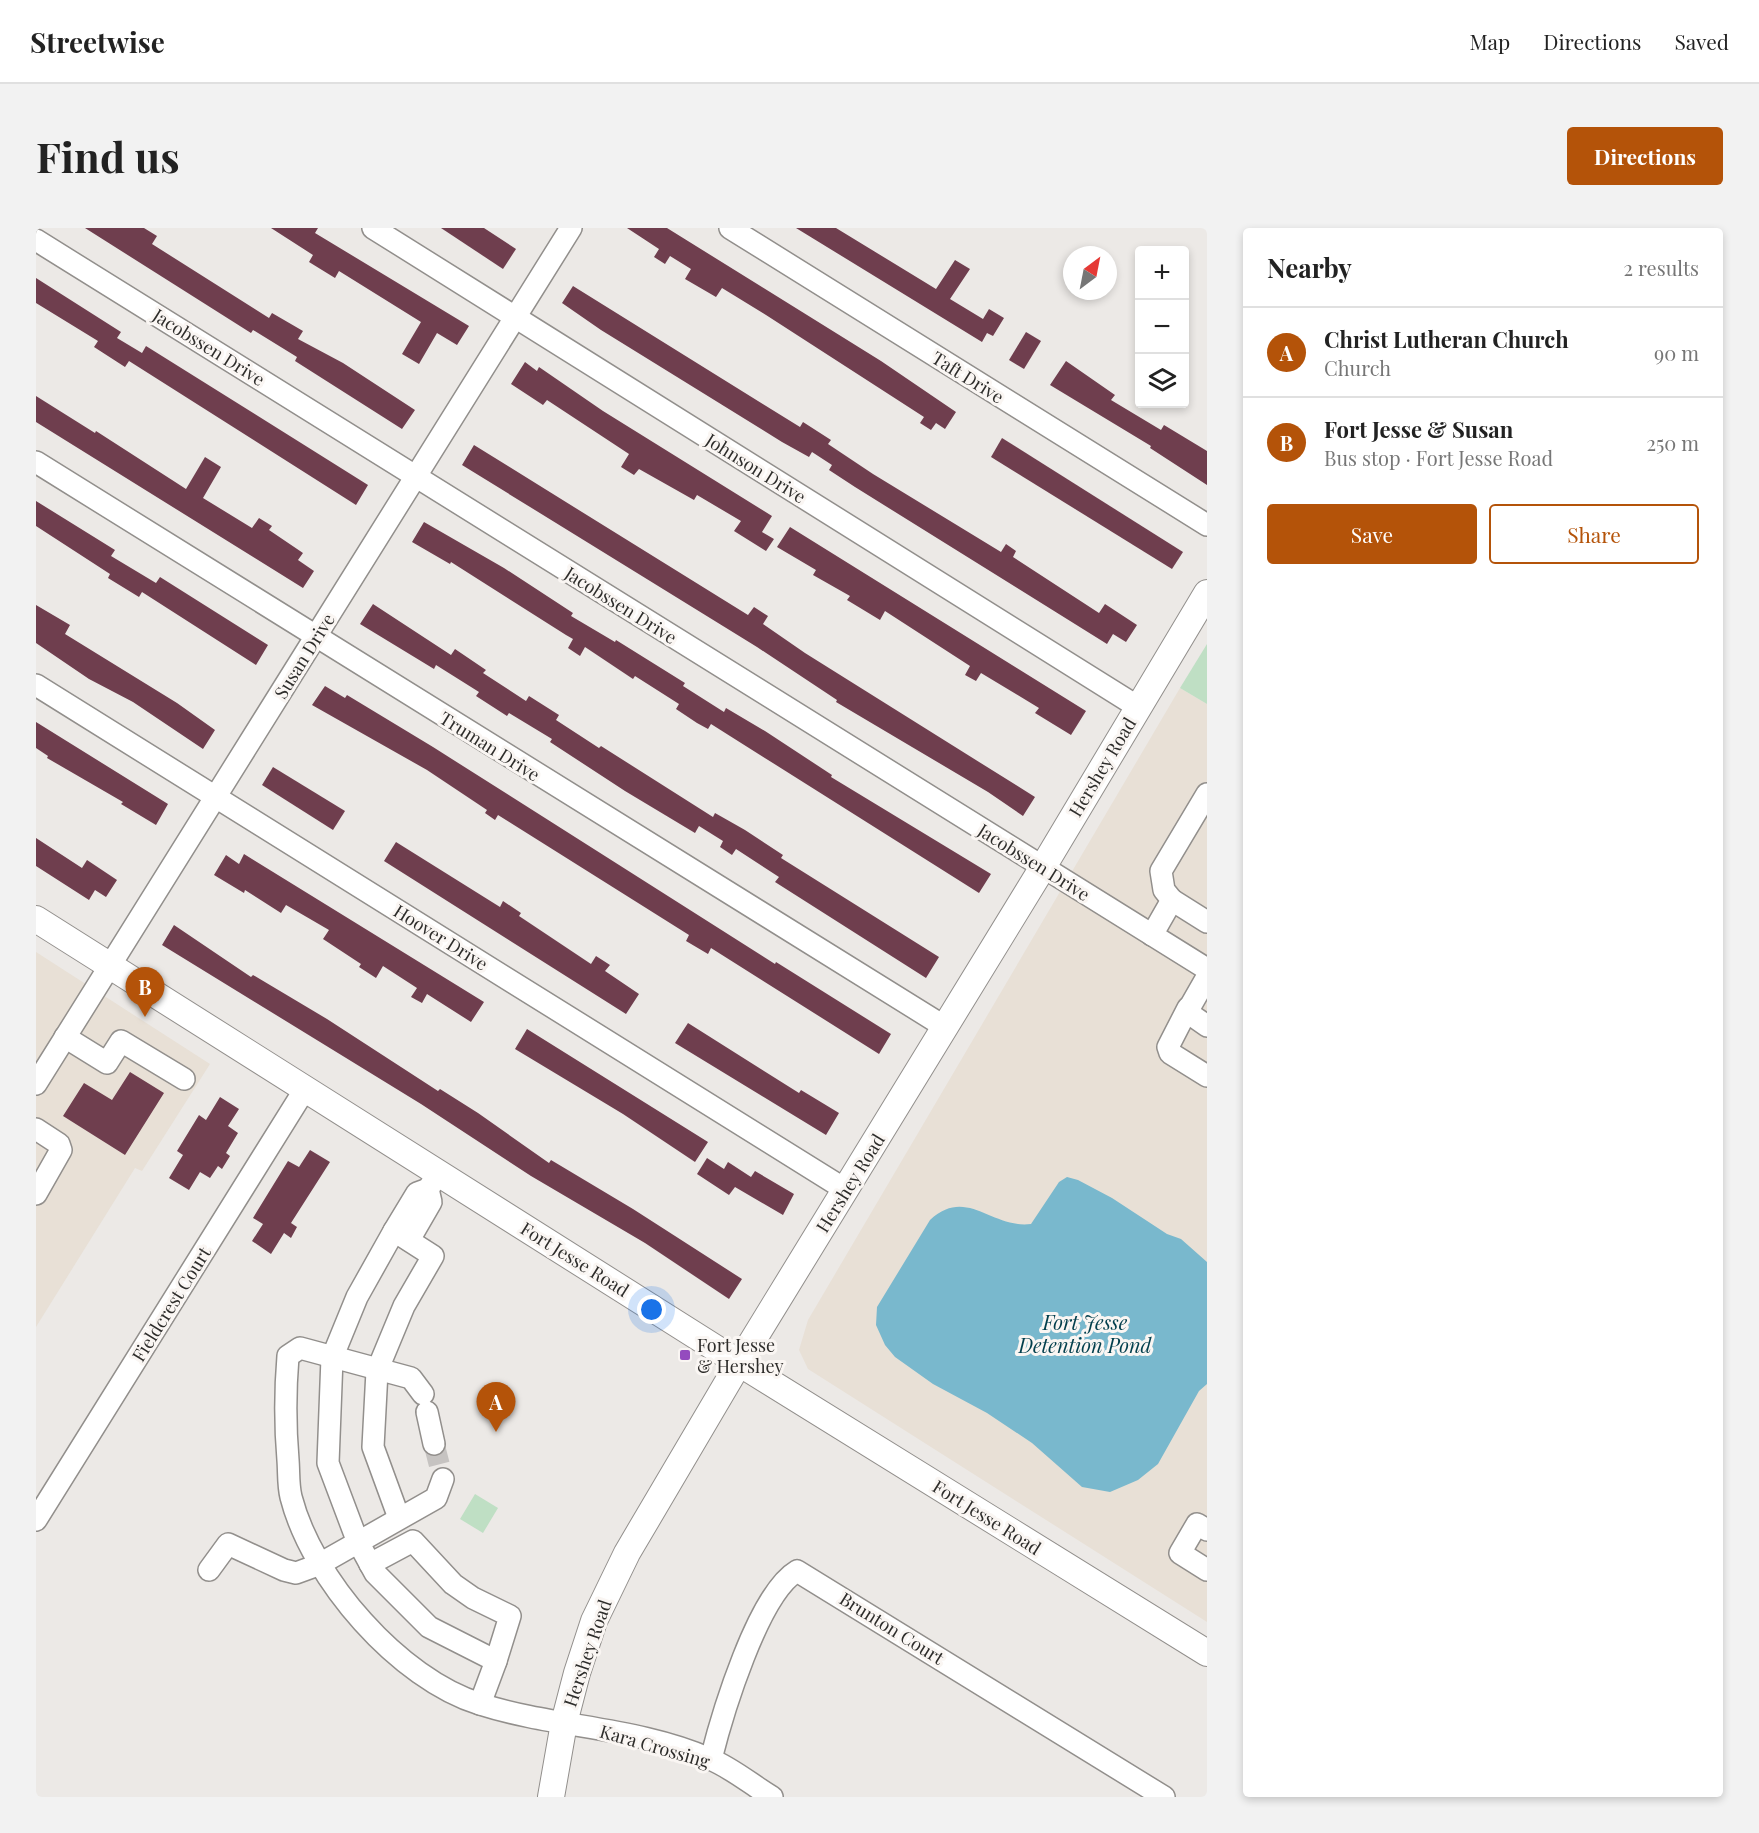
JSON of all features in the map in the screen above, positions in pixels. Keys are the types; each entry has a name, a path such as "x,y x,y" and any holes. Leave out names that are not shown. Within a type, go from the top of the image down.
{"main road":[{"name":"Hershey Road","path":"551,1797 564,1723 594,1621 627,1553 739,1363 1043,867 1207,593"},
{"name":"Fort Jesse Road","path":"36,919 305,1089 433,1181 739,1363 1207,1653"}],"street":[{"name":"Johnson Drive","path":"373,228 1138,707"},
{"name":"Susan Drive","path":"36,1084 571,228"},
{"name":"Taft Drive","path":"729,228 1207,525"},
{"name":"Jacobssen Drive","path":"36,240 1207,969"},
{"name":"Truman Drive","path":"36,462 945,1027"},
{"name":"Hoover Drive","path":"36,685 846,1190"},
{"path":"1207,794 1161,871 1164,890 1172,900 1207,922"},
{"path":"1152,935 1172,900"},
{"path":"1207,976 1168,1047 1170,1053 1207,1076"},
{"path":"1188,1008 1189,1015 1207,1026"},
{"path":"65,1037 107,1063 121,1041 184,1080"},
{"name":"Fieldcrest Court","path":"36,1520 305,1089"},
{"path":"36,1129 59,1144 61,1150 36,1194"},
{"path":"433,1181 417,1193 401,1236 357,1297 332,1358 328,1463 357,1540 375,1573 429,1627 496,1661"},
{"path":"399,1518 373,1447 377,1371 404,1306 433,1256 401,1236"},
{"name":"Kara Crossing","path":"332,1358 300,1348 288,1356 284,1407 291,1496 318,1565 383,1645 453,1694 480,1704 620,1733 711,1759 772,1797"},
{"path":"332,1358 411,1378 425,1403 434,1444"},
{"path":"209,1570 228,1544 284,1570 296,1573 318,1565 357,1540 436,1498 443,1479"},
{"path":"1207,1530 1197,1524 1180,1552 1207,1569"},
{"path":"370,1564 413,1541 453,1584 473,1598 510,1616 480,1704"},
{"name":"Brunton Court","path":"711,1759 737,1671 760,1622 787,1577 797,1571 1164,1797"}],"shaded area":[{"path":"1180,688 1207,704 1207,1622 808,1369 799,1350 808,1320"},
{"path":"36,952 210,1064 142,1171 135,1168 36,1327"}],"green space":[{"path":"1207,644 1207,704 1180,688"},
{"path":"475,1494 498,1508 483,1533 460,1519"}],"water":[{"name":"Fort Jesse Detention Pond","path":"1067,1177 1078,1180 1112,1198 1167,1234 1181,1239 1207,1262 1207,1384 1199,1391 1158,1464 1138,1480 1110,1492 1082,1487 1032,1443 987,1413 933,1384 895,1357 885,1345 876,1325 877,1307 930,1220 943,1211 956,1207 979,1211 1017,1224 1031,1224 1059,1182"}],"building":[{"path":"85,228 144,228 157,236 152,244 269,318 272,313 303,331 298,339 343,363 415,410 402,429 295,361 297,357 253,330 251,333"},
{"path":"271,228 318,228 315,233 469,326 457,345 437,333 419,364 402,354 421,322 339,271 335,278 309,262 313,255"},
{"path":"441,228 484,228 516,249 503,269"},
{"path":"627,228 667,228 881,361 956,412 945,429 936,423 931,430 920,423 924,417 766,315 722,288 716,297 685,279 691,269 670,256 665,264 654,257 659,249"},
{"path":"796,228 836,228 936,289 955,260 970,269 950,299 983,319 989,309 1004,318 993,336 987,333 982,342"},
{"path":"36,278 121,332 117,338 142,353 146,346 368,485 356,505 129,361 125,367 94,347 98,341 36,303"},
{"path":"573,286 800,427 803,422 831,440 828,444 873,474 1001,552 1006,544 1016,551 1013,557 1099,613 1105,604 1137,625 1126,642 1113,634 1107,644 855,487 829,470 832,465 812,452 809,457 782,442 601,330 562,303"},
{"path":"1026,332 1041,341 1024,369 1009,360"},
{"path":"1066,361 1115,395 1111,400 1161,430 1164,425 1207,451 1207,485 1150,448 1151,446 1050,385"},
{"path":"525,362 537,371 539,367 603,411 772,516 762,532 774,539 766,551 734,531 741,521 697,495 694,500 639,469 634,475 621,467 629,454 547,400 543,405 511,384"},
{"path":"36,396 95,433 96,431 186,489 205,457 221,467 203,498 252,528 259,518 272,526 269,530 303,553 298,560 314,571 303,588 36,422"},
{"path":"1002,438 1183,552 1172,569 991,457"},
{"path":"474,445 748,615 754,607 768,616 763,624 805,653 1035,797 1023,816 988,792 836,702 837,700 757,647 462,465"},
{"path":"36,501 115,550 111,556 156,583 160,577 268,645 256,665 142,592 139,597 108,578 110,574 36,526"},
{"path":"424,522 504,568 573,613 571,616 615,642 616,640 685,683 683,686 724,712 726,708 765,731 832,775 831,777 991,874 979,893 711,724 708,729 697,723 676,709 679,704 635,676 633,679 585,647 580,656 568,648 573,639 451,562 450,564 412,542"},
{"path":"790,527 1086,711 1071,735 1035,713 1039,708 981,673 976,681 965,675 970,666 885,611 880,620 847,600 850,596 813,575 816,570 777,547"},
{"path":"373,604 451,655 455,649 486,670 483,673 526,701 529,696 559,715 556,720 599,748 601,746 713,817 715,813 745,830 783,855 781,858 939,957 926,978 775,882 779,877 736,849 732,855 720,847 723,841 699,826 695,833 550,742 552,739 509,713 507,716 476,696 479,692 436,665 434,669 360,624"},
{"path":"36,605 70,625 65,634 177,703 215,730 203,749 133,702 89,679 36,643"},
{"path":"325,686 345,698 347,695 433,747 775,964 776,962 891,1034 879,1054 711,948 708,954 686,941 689,935 498,815 495,820 485,813 487,810 427,770 312,705"},
{"path":"36,722 168,804 156,825 121,804 123,802 47,758 48,756 36,748"},
{"path":"273,767 345,811 333,830 262,785"},
{"path":"36,838 82,868 87,860 117,880 106,897 95,890 89,900 36,866"},
{"path":"396,842 500,907 503,901 521,913 519,916 591,964 596,956 610,965 605,971 639,994 626,1014 384,861"},
{"path":"244,854 484,1002 471,1022 427,994 422,1003 411,997 417,988 383,966 376,978 359,967 361,964 323,939 329,930 286,905 281,913 245,890 244,893 214,875 226,855 239,864"},
{"path":"174,925 251,977 253,975 327,1019 438,1091 440,1089 478,1113 549,1163 551,1160 633,1209 742,1279 729,1299 645,1243 531,1176 421,1104 162,945"},
{"path":"688,1023 799,1093 801,1090 839,1113 826,1135 675,1043"},
{"path":"527,1029 708,1142 695,1162 623,1114 515,1049"},
{"path":"130,1072 164,1093 125,1155 63,1116 84,1083 112,1100"},
{"path":"220,1097 239,1109 228,1126 238,1133 226,1153 230,1156 222,1169 218,1166 210,1178 200,1172 189,1190 169,1178 183,1155 177,1151 199,1115 206,1120"},
{"path":"310,1150 330,1162 291,1223 297,1227 291,1238 284,1233 271,1254 252,1241 263,1224 253,1218 288,1161 299,1167"},
{"path":"707,1158 724,1169 728,1162 751,1177 755,1171 794,1194 783,1215 735,1187 729,1195 697,1174"}],"tunnel":[{"path":"434,1444 443,1479"}],"place":[{"name":"Fort Jesse & Susan","path":"145,1017"},
{"name":"Fort Jesse & Hershey","path":"685,1355"},
{"name":"Christ Lutheran Church","path":"496,1432"}]}
